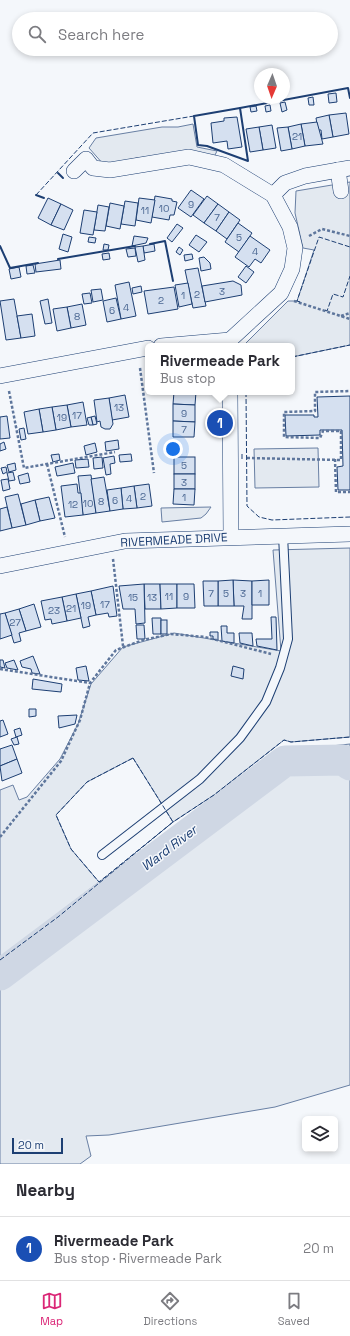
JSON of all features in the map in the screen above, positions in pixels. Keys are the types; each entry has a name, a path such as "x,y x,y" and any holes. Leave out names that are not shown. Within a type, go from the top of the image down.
{"street":[{"path":"74,171 86,159 93,168 110,170 188,157 224,165 273,195 290,227 295,248 292,269 281,293 230,343"},
{"path":"273,195 285,182 305,176 344,169 341,191"},
{"path":"0,376 145,349"},
{"path":"230,395 231,536"},
{"name":"RIVERMEADE DRIVE","path":"0,566 125,541 231,536 350,534"}],"lane":[{"path":"102,855 200,779 240,738 266,702 283,658 288,639 283,535"}],"path":[{"path":"308,242 309,236 322,229 350,236"},
{"path":"281,293 292,300 350,319"},
{"path":"340,316 350,313"},
{"path":"140,368 154,474"},
{"path":"9,391 24,468 115,452"},
{"path":"247,458 341,460 341,431 323,431 320,438 284,438 284,412 315,410 315,392 350,391"},
{"path":"335,459 336,492 350,492"},
{"path":"47,464 65,537"},
{"path":"113,557 123,646"},
{"path":"0,836 61,761 80,720 90,683 116,650 123,646 171,634 205,637 283,658"},
{"path":"0,669 90,683"}],"shaded area":[{"path":"193,124 197,147 217,151 214,157 181,153 137,158 104,165 89,148 96,138 162,127 178,127"},
{"path":"350,182 350,345 295,356 295,343 246,343 288,301 297,301 314,250 303,248 295,213 296,191"},
{"path":"318,448 319,487 255,488 254,449"},
{"path":"211,507 201,518 162,522 161,508"},
{"path":"350,548 350,737 291,742 284,740 214,795 173,822 133,758 87,782 56,815 71,849 99,882 0,958 0,790 13,785 19,800 27,797 60,759 78,724 91,684 123,647 174,633 281,651 273,550"},
{"path":"350,744 350,1085 275,1107 109,1135 86,1136 91,1156 80,1164 0,1164 0,981 282,769 293,764 294,750"}],"building":[{"path":"336,93 337,102 329,103 328,94"},
{"path":"313,97 314,105 309,105 308,98"},
{"path":"280,104 286,104 287,110 282,112"},
{"path":"270,105 271,111 266,112 265,106"},
{"path":"256,106 257,111 251,112 250,107"},
{"path":"346,113 349,134 333,137 329,115"},
{"path":"329,115 333,137 322,139 321,130 318,130 316,118"},
{"path":"237,117 242,147 228,149 227,141 213,143 211,123 224,121 224,118"},
{"path":"317,122 323,144 305,146 301,124"},
{"path":"301,124 305,146 292,149 288,127"},
{"path":"272,125 276,148 263,150 259,127"},
{"path":"259,127 263,150 250,152 246,129"},
{"path":"288,127 292,149 281,151 277,128"},
{"path":"191,190 204,199 191,217 178,208"},
{"path":"155,196 172,199 172,201 177,202 174,215 170,215 169,220 152,217"},
{"path":"207,196 218,204 204,223 193,215"},
{"path":"48,198 61,204 51,225 38,218"},
{"path":"139,198 155,200 151,223 136,220"},
{"path":"125,201 138,203 135,226 121,224"},
{"path":"110,203 124,206 120,229 106,226"},
{"path":"61,204 73,210 64,230 51,225"},
{"path":"218,204 229,212 216,231 204,223"},
{"path":"98,205 109,207 105,231 94,230"},
{"path":"84,210 97,212 93,235 80,233"},
{"path":"229,212 240,220 227,239 216,231"},
{"path":"238,223 252,233 239,252 225,242"},
{"path":"177,224 183,228 172,242 167,238"},
{"path":"63,234 72,237 68,252 59,249"},
{"path":"196,235 207,242 199,252 189,245"},
{"path":"134,236 148,238 146,243 132,246"},
{"path":"250,236 270,250 261,263 255,259 249,267 235,257"},
{"path":"89,237 96,238 95,243 88,242"},
{"path":"104,244 109,245 108,250 103,250"},
{"path":"154,244 155,251 144,253 143,246"},
{"path":"143,246 145,260 138,262 135,247"},
{"path":"179,247 183,250 180,255 176,252"},
{"path":"135,248 136,256 128,257 126,249"},
{"path":"109,253 110,259 103,260 102,254"},
{"path":"192,254 193,259 185,261 184,255"},
{"path":"204,257 210,263 211,269 201,271 199,258"},
{"path":"60,260 61,269 36,272 35,264"},
{"path":"33,265 35,273 27,274 26,266"},
{"path":"246,266 254,272 246,283 238,277"},
{"path":"19,267 21,277 11,279 9,269"},
{"path":"198,268 206,306 193,308 185,270"},
{"path":"233,281 241,285 242,295 205,302 202,286"},
{"path":"129,282 136,316 121,319 115,285"},
{"path":"188,283 192,304 179,307 175,285"},
{"path":"141,286 142,292 133,294 132,288"},
{"path":"174,287 178,309 148,314 144,291"},
{"path":"101,289 103,300 93,302 91,290"},
{"path":"90,293 92,303 84,304 82,294"},
{"path":"116,298 121,319 107,322 103,301"},
{"path":"14,299 21,338 6,340 0,301"},
{"path":"48,299 52,323 45,324 40,301"},
{"path":"82,304 86,325 71,328 67,307"},
{"path":"67,307 71,328 57,331 53,309"},
{"path":"32,314 35,336 21,338 17,316"},
{"path":"125,395 129,417 112,420 109,398"},
{"path":"174,395 196,395 195,405 173,404"},
{"path":"350,396 350,490 338,490 337,467 343,466 342,430 320,430 320,435 286,436 285,415 314,415 314,417 318,417 317,397"},
{"path":"109,398 113,424 110,429 105,429 101,427 100,421 97,422 94,400"},
{"path":"83,402 87,425 71,427 67,405"},
{"path":"173,404 195,405 195,422 173,421"},
{"path":"67,405 71,427 56,430 52,407"},
{"path":"52,407 56,430 43,432 39,409"},
{"path":"39,409 43,432 28,434 24,412"},
{"path":"7,416 10,438 0,439 0,417"},
{"path":"95,416 97,424 93,425 91,417"},
{"path":"91,417 93,425 89,425 87,418"},
{"path":"173,421 195,422 194,437 173,437"},
{"path":"24,428 26,439 21,440 19,429"},
{"path":"118,440 119,449 106,451 105,442"},
{"path":"4,442 6,449 0,451 0,444"},
{"path":"95,443 97,452 86,455 84,446"},
{"path":"59,454 60,460 53,462 51,455"},
{"path":"131,454 132,461 120,462 119,455"},
{"path":"114,456 115,463 110,464 111,474 106,475 103,458"},
{"path":"102,457 103,468 94,469 93,458"},
{"path":"174,457 195,457 195,474 174,474"},
{"path":"88,459 89,467 76,468 75,460"},
{"path":"15,463 16,470 9,472 7,465"},
{"path":"73,463 75,473 57,476 55,467"},
{"path":"6,467 7,472 3,474 1,468"},
{"path":"13,472 15,480 9,481 7,473"},
{"path":"28,473 30,482 20,484 18,476"},
{"path":"174,474 195,474 195,489 174,489"},
{"path":"91,475 96,513 83,515 78,476"},
{"path":"104,477 110,511 96,513 91,479"},
{"path":"8,479 10,489 3,491 1,480"},
{"path":"77,484 78,493 81,493 83,515 65,517 61,486"},
{"path":"149,484 152,506 137,508 134,486"},
{"path":"134,486 137,508 123,509 121,488"},
{"path":"121,488 123,509 110,511 107,490"},
{"path":"174,489 195,489 194,505 173,504"},
{"path":"18,494 26,525 12,528 5,497"},
{"path":"49,497 55,518 40,521 35,500"},
{"path":"35,500 40,521 26,525 21,504"},
{"path":"7,507 12,528 0,531 0,509"},
{"path":"233,580 252,581 252,619 242,619 244,606 234,606"},
{"path":"233,580 234,606 218,606 218,581"},
{"path":"269,580 269,605 252,605 252,581"},
{"path":"203,581 218,581 218,606 204,606"},
{"path":"144,584 160,584 161,609 145,609"},
{"path":"144,584 145,623 136,624 135,609 123,609 119,586"},
{"path":"160,584 177,584 177,608 161,609"},
{"path":"177,584 194,584 195,608 177,608"},
{"path":"113,586 117,616 109,617 108,613 96,615 91,591"},
{"path":"91,591 96,615 88,617 90,626 83,628 76,594"},
{"path":"76,594 81,618 67,621 62,597"},
{"path":"62,597 67,621 52,624 51,619 45,620 41,601"},
{"path":"34,604 41,627 26,631 19,609"},
{"path":"19,609 26,631 19,633 21,641 14,643 5,613"},
{"path":"5,613 12,635 0,639 0,614"},
{"path":"271,617 276,617 277,650 257,646 256,639 272,639"},
{"path":"152,618 161,618 161,634 153,634"},
{"path":"161,620 167,620 167,634 161,634"},
{"path":"136,625 144,625 145,639 137,639"},
{"path":"221,626 227,626 227,633 234,633 234,643 222,641"},
{"path":"210,632 218,632 218,640 213,639 213,636 210,636"},
{"path":"239,633 252,633 253,646 240,643"},
{"path":"33,656 40,674 32,673 31,669 22,667 20,661"},
{"path":"0,660 3,660 5,668 0,667"},
{"path":"14,660 18,670 7,668 5,663"},
{"path":"86,666 89,681 78,680 76,668"},
{"path":"233,666 244,669 243,679 231,676"},
{"path":"33,679 62,684 61,692 32,689"},
{"path":"29,709 36,709 36,716 29,717"},
{"path":"77,715 75,724 59,728 58,716"},
{"path":"3,720 8,734 0,737 0,721"},
{"path":"20,728 22,735 16,737 14,730"},
{"path":"17,737 19,744 14,745 11,739"},
{"path":"12,745 17,759 0,766 0,749"},
{"path":"17,759 22,773 2,781 0,766"}],"waterway":[{"name":"Ward River","path":"0,975 285,761 343,760 350,765"}],"fence":[{"path":"36,195 93,133 194,116"},
{"path":"300,302 297,301 319,237 350,247"},
{"path":"325,310 327,311 333,294 343,297 350,276"},
{"path":"295,356 350,345"},
{"path":"246,395 247,506 259,517 272,520 350,517"},
{"path":"242,452 242,459"},
{"path":"0,960 58,917 173,822 214,795 284,740 291,742 350,737"},
{"path":"133,758 173,822 99,882 71,849 56,815 87,782 133,758"}],"wall":[{"path":"240,108 348,88 350,98"},
{"path":"240,108 248,161 207,146 198,145 194,116 240,108"},
{"path":"58,173 63,178"},
{"path":"36,195 44,198"},
{"path":"150,244 165,241 173,281"},
{"path":"0,246 10,268 38,263"},
{"path":"58,259 135,246"}],"place":[{"name":"Rivermeade Park","path":"220,423"}]}
